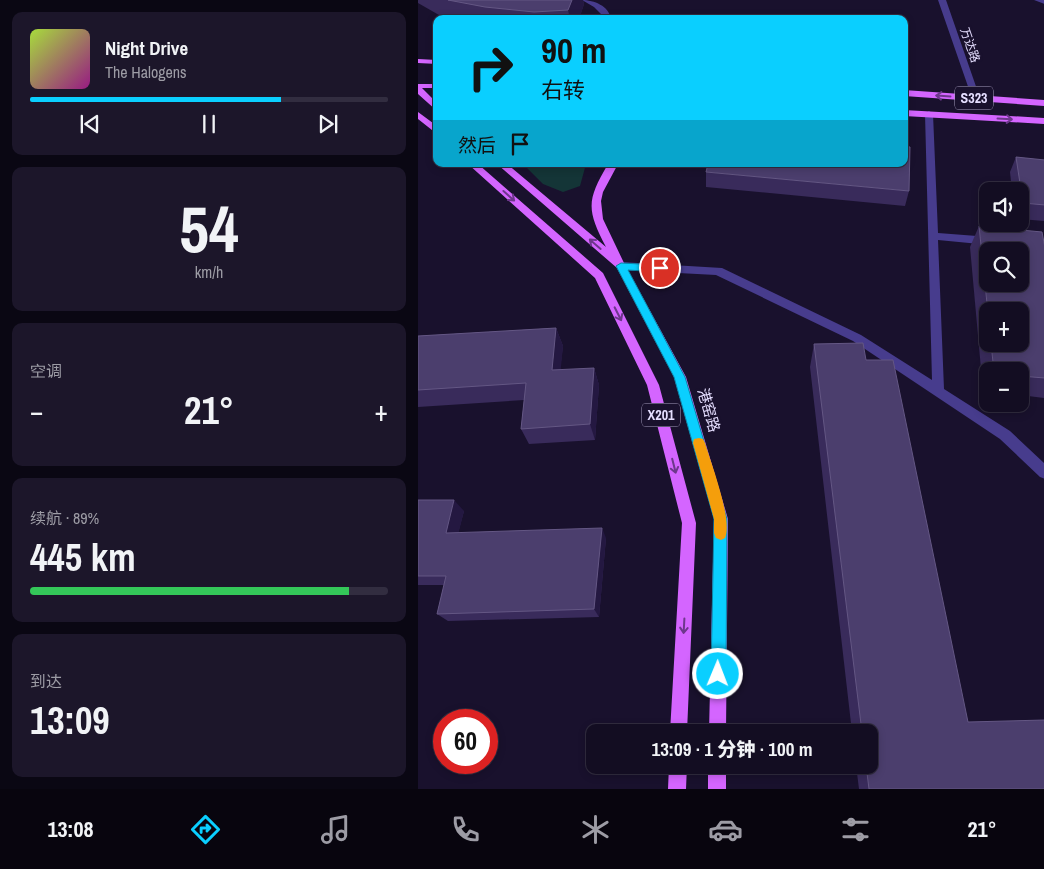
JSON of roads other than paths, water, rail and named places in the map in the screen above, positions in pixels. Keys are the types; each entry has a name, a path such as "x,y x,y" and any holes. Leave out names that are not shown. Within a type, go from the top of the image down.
{"main road":[{"path":"418,61 433,62"},
{"path":"418,87 433,86"},
{"path":"418,87 433,104"},
{"name":"S323","path":"908,93 1044,103"},
{"name":"S323","path":"908,113 1044,121"},
{"path":"418,115 433,128"},
{"name":"X201","path":"476,167 599,276 654,385 689,523 679,724"},
{"name":"港窑路","path":"506,167 621,266 680,377 721,519 718,724"},
{"path":"611,167 598,192 596,203 598,218 621,266"},
{"path":"677,789 678,774"},
{"path":"717,774 717,789"}],"street":[{"path":"586,0 597,5 606,15"},
{"name":"万达路","path":"942,0 976,98"},
{"path":"1038,0 1044,2"},
{"path":"929,114 938,391"},
{"path":"933,236 998,242"},
{"path":"621,266 718,271 857,338 1005,435 1044,473"}]}
